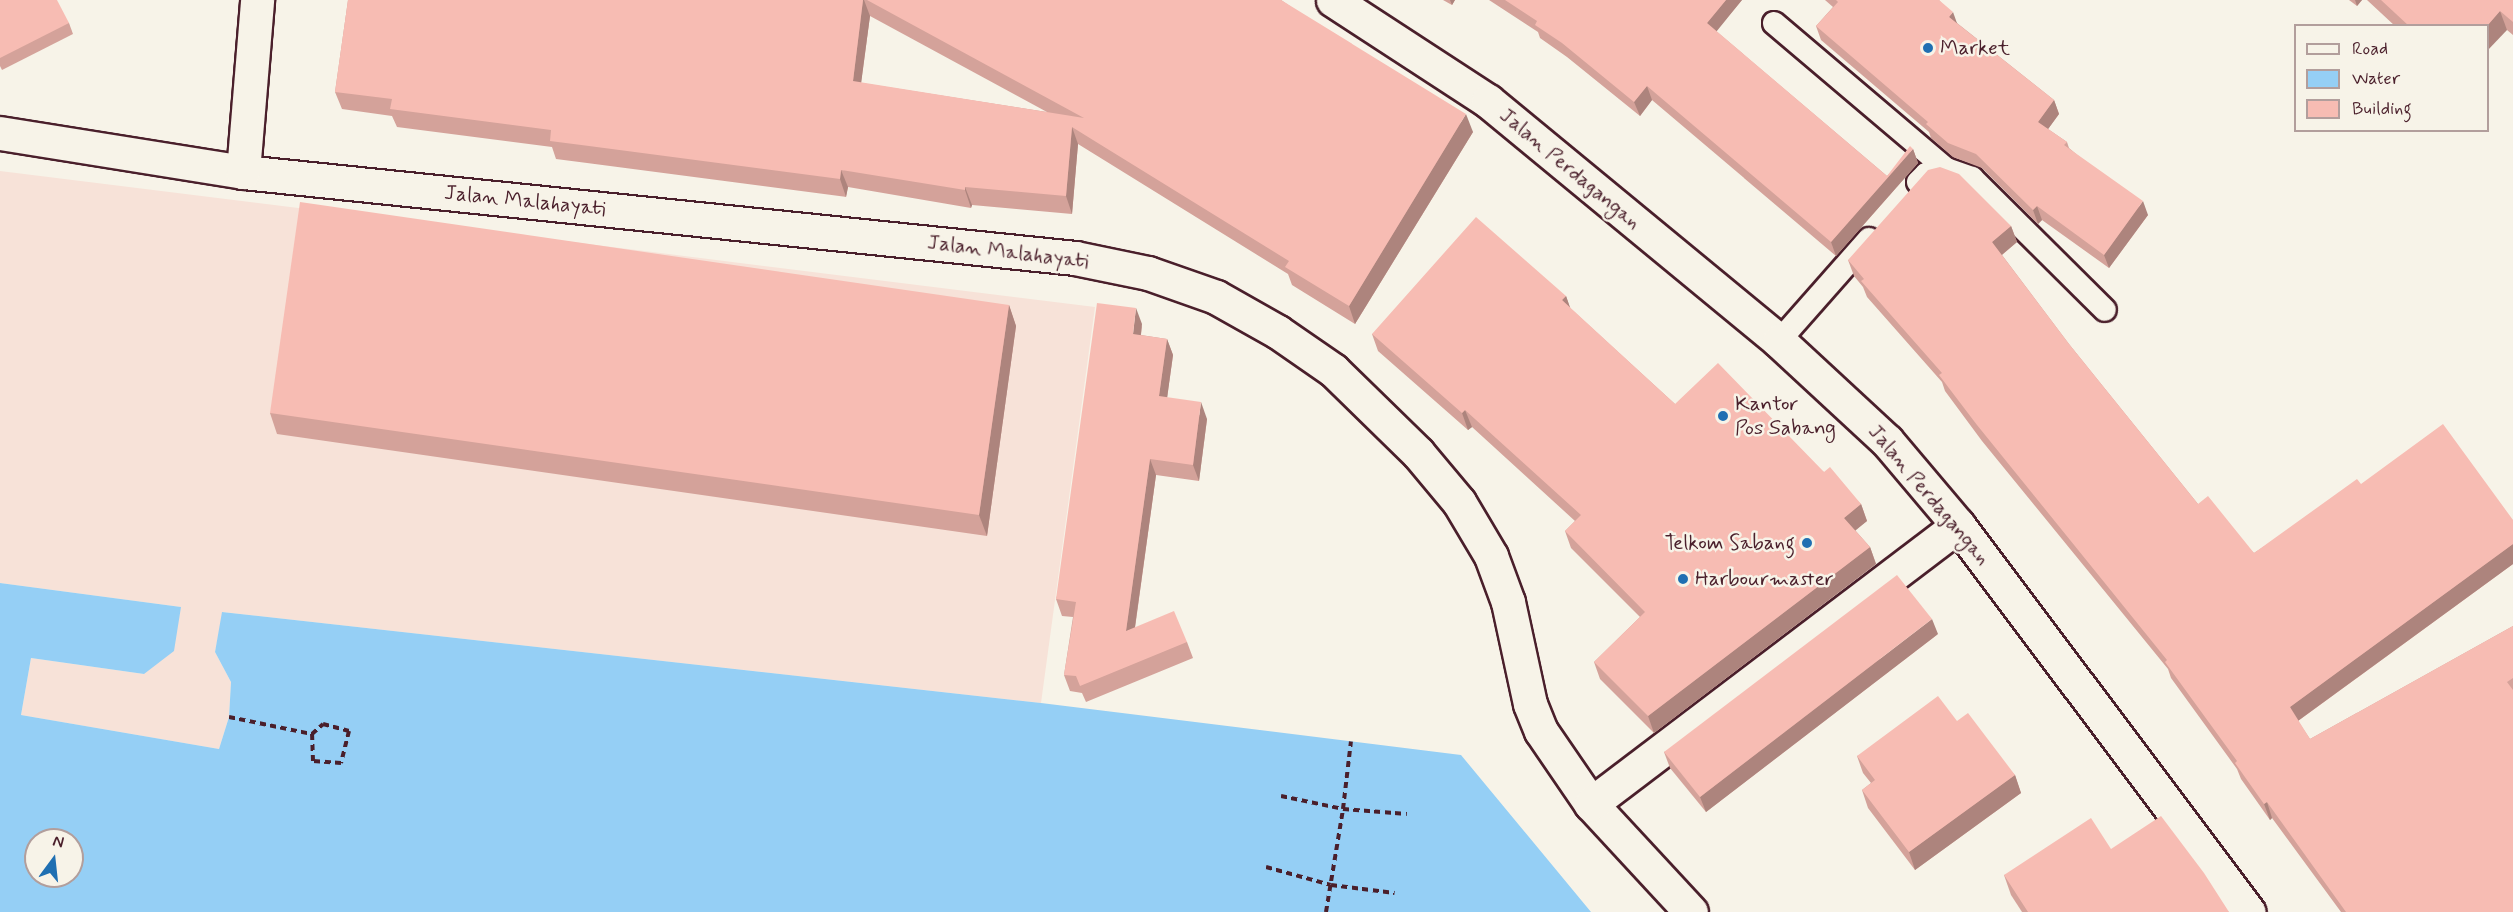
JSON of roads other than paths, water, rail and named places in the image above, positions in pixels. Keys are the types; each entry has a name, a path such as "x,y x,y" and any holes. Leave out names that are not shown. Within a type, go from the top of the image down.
{"main road":[{"path":"243,172 257,0"},
{"name":"Jalan Perdagangan","path":"1332,0 1488,101 1779,341 1887,441 1958,525 2249,912"},
{"name":"Jalan Malahayati","path":"0,133 243,172 1075,258 1148,273 1216,297 1278,332 1334,370 1418,453 1459,502 1491,556 1508,602 1530,704 1541,731 1591,804 1692,912"},
{"path":"1591,804 1958,525"}],"lane":[{"path":"1774,23 1946,169 1972,178 2105,310"},
{"path":"1902,201 1926,174 1946,169"},
{"path":"1779,341 1879,227"}],"water":[{"path":"0,583 181,607 174,651 144,674 31,658 21,715 219,749 229,717 231,682 215,652 222,612 1041,703 1461,755 1591,912 0,912"}],"place":[{"name":"Market","path":"1928,48"},
{"name":"Kantor Pos Sabang","path":"1723,416"},
{"name":"Telkom Sabang","path":"1807,543"},
{"name":"Harbourmaster","path":"1683,579"}]}
